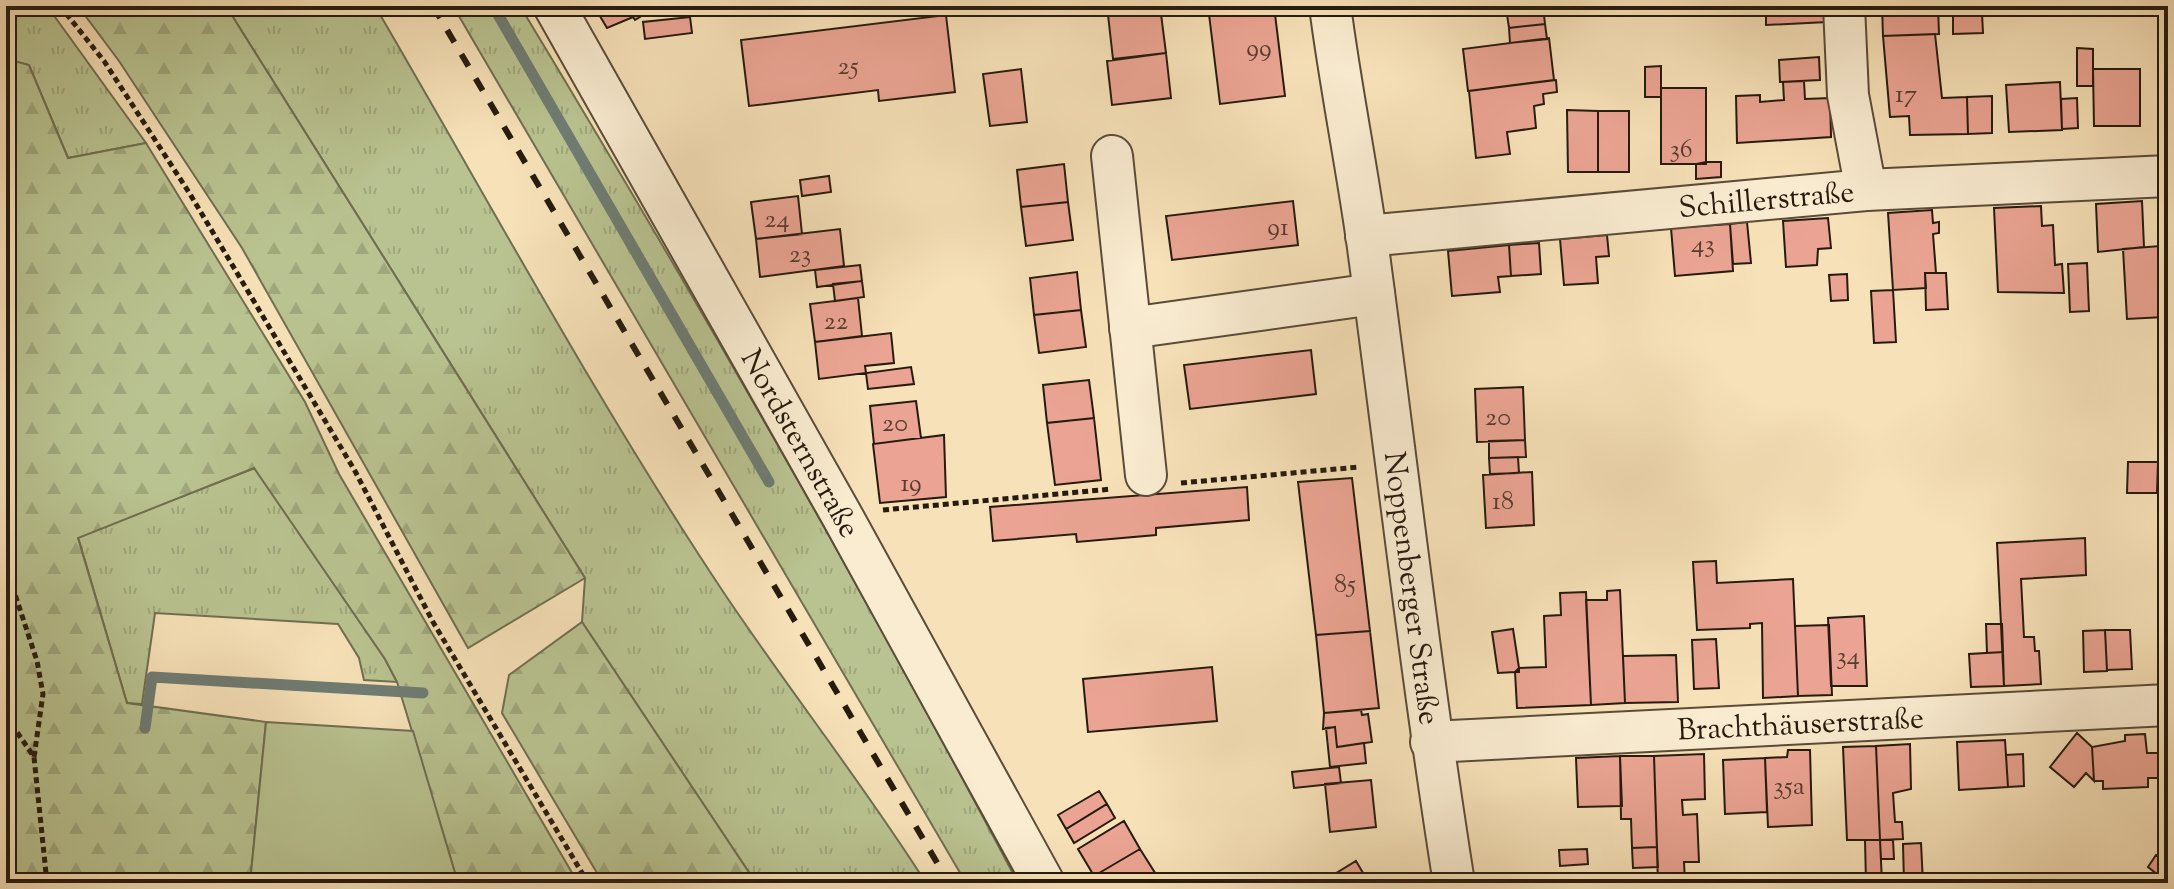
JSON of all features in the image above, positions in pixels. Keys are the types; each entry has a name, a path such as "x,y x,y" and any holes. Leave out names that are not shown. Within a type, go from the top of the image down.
{"street":[{"name":"Nordsternstraße","path":"554,6 849,527 1044,883"},
{"name":"Noppenberger Straße","path":"1330,6 1366,236 1431,742 1454,883"},
{"path":"1844,6 1848,95 1866,190"},
{"path":"1112,156 1146,475"},
{"name":"Schillerstraße","path":"1366,236 1866,190 2168,176"},
{"path":"1130,328 1374,294"},
{"name":"Brachthäuserstraße","path":"1431,742 2168,705"}],"path":[{"path":"60,6 104,61 190,194 355,471 433,622 588,883"},
{"path":"6,567 37,661 43,694 34,757 47,883"},
{"path":"6,716 34,757"}],"green space":[{"path":"6,6 47,6 146,143 68,158 29,65 6,59"},
{"path":"78,6 226,6 585,578 468,648 242,248 119,61"},
{"path":"226,6 375,6 587,374 676,519 747,627 926,883 756,883 582,622 585,578"},
{"path":"453,6 520,6 775,441 1018,883 966,883"},
{"path":"6,59 29,65 68,158 146,143 305,402 339,474 578,883 458,883 397,682 385,659 254,468 78,538 127,703 266,722 250,883 6,883"},
{"path":"255,468 385,659 397,682 364,680 359,658 338,624 155,613 142,704 127,703 78,537"},
{"path":"582,622 756,883 603,883 502,713 509,675"},
{"path":"266,722 413,731 458,883 250,883"}],"building":[{"path":"594,6 658,6 635,20 633,17 607,28"},
{"path":"1107,6 1160,6 1166,53 1113,59"},
{"path":"1208,6 1274,6 1285,96 1220,104"},
{"path":"1459,6 1520,6 1460,13"},
{"path":"1543,6 1545,24 1509,28 1506,8"},
{"path":"1766,6 1826,6 1827,22 1766,25"},
{"path":"1882,6 1938,6 1939,34 1883,36"},
{"path":"1982,13 1983,33 1953,34 1953,14"},
{"path":"946,15 955,92 879,101 878,90 749,106 741,40"},
{"path":"690,17 692,33 645,39 643,22"},
{"path":"1545,24 1547,39 1510,43 1509,28"},
{"path":"1935,34 1942,98 1967,97 1968,134 1910,135 1909,116 1890,117 1883,36"},
{"path":"1549,38 1554,80 1468,91 1463,49"},
{"path":"2077,48 2093,49 2093,86 2077,86"},
{"path":"1166,53 1171,98 1112,105 1107,61"},
{"path":"1819,57 1820,80 1780,82 1779,60"},
{"path":"1661,66 1661,97 1645,97 1645,67"},
{"path":"1021,69 1027,122 990,126 983,74"},
{"path":"2093,69 2140,69 2140,126 2094,126"},
{"path":"1556,80 1557,92 1543,94 1544,104 1534,106 1536,128 1507,132 1510,154 1476,158 1469,91"},
{"path":"1804,81 1805,99 1830,98 1831,137 1737,143 1736,96 1760,95 1760,102 1784,100 1783,82"},
{"path":"2060,82 2062,130 2009,132 2006,85"},
{"path":"1661,88 1706,88 1706,164 1661,164"},
{"path":"1992,96 1992,133 1968,134 1967,97"},
{"path":"2077,98 2078,128 2062,129 2061,99"},
{"path":"1567,110 1598,111 1598,172 1568,172"},
{"path":"1598,111 1629,111 1629,172 1598,172"},
{"path":"1721,162 1721,177 1696,179 1696,164"},
{"path":"1064,164 1068,202 1021,207 1017,170"},
{"path":"829,176 831,192 802,196 800,180"},
{"path":"798,196 802,234 756,239 751,202"},
{"path":"1293,201 1298,245 1172,260 1166,216"},
{"path":"2142,201 2144,247 2098,252 2096,204"},
{"path":"1068,202 1073,240 1026,246 1021,207"},
{"path":"2041,206 2042,226 2053,225 2055,265 2062,264 2064,293 1998,292 1994,208"},
{"path":"1932,210 1933,223 1939,222 1939,233 1933,234 1936,273 1925,273 1926,288 1893,290 1888,213"},
{"path":"1828,218 1831,248 1818,249 1817,265 1786,267 1783,221"},
{"path":"1747,222 1751,263 1733,264 1730,224"},
{"path":"1730,224 1733,271 1675,276 1671,228"},
{"path":"840,229 844,266 760,277 756,239"},
{"path":"1607,235 1609,256 1596,257 1598,283 1564,285 1560,239"},
{"path":"1539,243 1541,274 1511,276 1509,245"},
{"path":"1509,245 1511,276 1498,277 1500,292 1452,296 1448,251"},
{"path":"2160,246 2164,317 2127,319 2123,249"},
{"path":"2087,263 2089,311 2070,312 2068,264"},
{"path":"860,265 862,281 817,287 815,270"},
{"path":"1077,272 1081,310 1034,315 1030,278"},
{"path":"1925,273 1946,273 1948,309 1926,310"},
{"path":"1847,274 1848,300 1831,301 1829,275"},
{"path":"862,281 864,297 835,301 833,284"},
{"path":"1893,290 1896,342 1874,343 1871,291"},
{"path":"858,298 862,336 815,342 810,304"},
{"path":"1081,310 1086,347 1039,353 1034,315"},
{"path":"891,333 894,363 865,366 866,373 819,379 815,342"},
{"path":"1311,350 1316,394 1190,409 1184,365"},
{"path":"911,367 914,384 868,389 866,373"},
{"path":"1089,380 1094,418 1047,423 1043,385"},
{"path":"1523,387 1525,440 1477,442 1475,389"},
{"path":"916,401 921,438 874,444 870,406"},
{"path":"1094,418 1101,480 1055,485 1047,423"},
{"path":"944,435 946,497 880,503 873,444"},
{"path":"1525,440 1526,457 1489,458 1489,441"},
{"path":"1518,457 1519,473 1490,474 1489,458"},
{"path":"2128,462 2158,462 2157,493 2127,493"},
{"path":"1532,472 1534,525 1486,528 1483,475"},
{"path":"1352,478 1370,631 1316,635 1298,482"},
{"path":"1247,487 1249,520 1156,528 1156,535 1077,542 1076,534 993,541 990,507"},
{"path":"2085,538 2086,575 2021,579 2024,637 2034,637 2035,651 2039,651 2041,684 2004,686 1997,543"},
{"path":"1716,561 1717,583 1793,579 1798,696 1763,698 1762,623 1750,624 1750,628 1697,630 1693,562"},
{"path":"1620,590 1625,703 1591,705 1586,600 1607,600 1607,591"},
{"path":"1586,592 1591,705 1517,708 1515,672 1519,672 1519,668 1546,667 1544,616 1561,615 1560,593"},
{"path":"1864,616 1867,686 1831,686 1828,618"},
{"path":"1986,624 2002,624 2003,652 1987,653"},
{"path":"1829,625 1832,695 1798,696 1795,626"},
{"path":"1513,629 1519,668 1515,672 1498,673 1492,632"},
{"path":"2105,630 2130,630 2132,669 2107,670"},
{"path":"2105,630 2107,671 2084,672 2083,631"},
{"path":"1370,631 1379,708 1324,713 1316,635"},
{"path":"1716,639 1719,688 1694,689 1692,640"},
{"path":"2003,652 2004,686 1971,687 1969,654"},
{"path":"1676,655 1678,702 1625,703 1623,656"},
{"path":"1212,667 1217,721 1088,732 1083,679"},
{"path":"1361,710 1362,715 1368,714 1372,742 1337,747 1335,727 1323,729 1324,713"},
{"path":"1335,727 1337,747 1364,743 1366,763 1330,767 1326,728"},
{"path":"2077,733 2092,747 2094,781 2086,773 2074,787 2050,767"},
{"path":"2145,734 2147,753 2159,753 2161,778 2148,778 2148,787 2103,789 2103,781 2094,781 2092,747 2125,741 2125,735"},
{"path":"2005,740 2008,787 1959,790 1957,742"},
{"path":"1910,744 1911,789 1893,793 1895,822 1902,822 1903,839 1880,840 1876,746"},
{"path":"1876,746 1880,840 1847,840 1843,747"},
{"path":"1788,750 1810,750 1812,825 1768,827 1765,758 1787,757"},
{"path":"1704,754 1705,799 1682,800 1683,815 1697,814 1699,862 1684,862 1685,883 1658,883 1654,756"},
{"path":"2023,754 2024,786 2008,787 2006,755"},
{"path":"1620,756 1654,756 1657,847 1632,848 1631,819 1621,819"},
{"path":"1620,756 1622,806 1578,807 1576,758"},
{"path":"1765,758 1767,812 1725,814 1723,760"},
{"path":"1339,767 1341,783 1294,788 1292,772"},
{"path":"1371,780 1376,827 1330,832 1325,784"},
{"path":"1099,791 1107,804 1066,829 1058,815"},
{"path":"1107,804 1115,818 1074,843 1066,829"},
{"path":"1124,821 1140,849 1094,876 1078,849"},
{"path":"1865,840 1880,840 1882,883 1866,883"},
{"path":"1880,840 1893,840 1894,859 1881,859"},
{"path":"1921,843 1923,883 1904,883 1903,844"},
{"path":"1657,847 1658,867 1633,868 1632,848"},
{"path":"1140,849 1157,876 1145,883 1098,883 1094,876"},
{"path":"1587,849 1588,864 1560,866 1559,850"},
{"path":"2156,855 2168,865 2167,882 2148,867"},
{"path":"1356,861 1369,883 1320,883"},
{"path":"1642,879 1642,883 1580,883 1580,881"}],"waterway":[{"path":"493,6 769,482"},
{"path":"145,728 152,677 423,693"}],"railway":[{"path":"433,6 949,883"}]}
